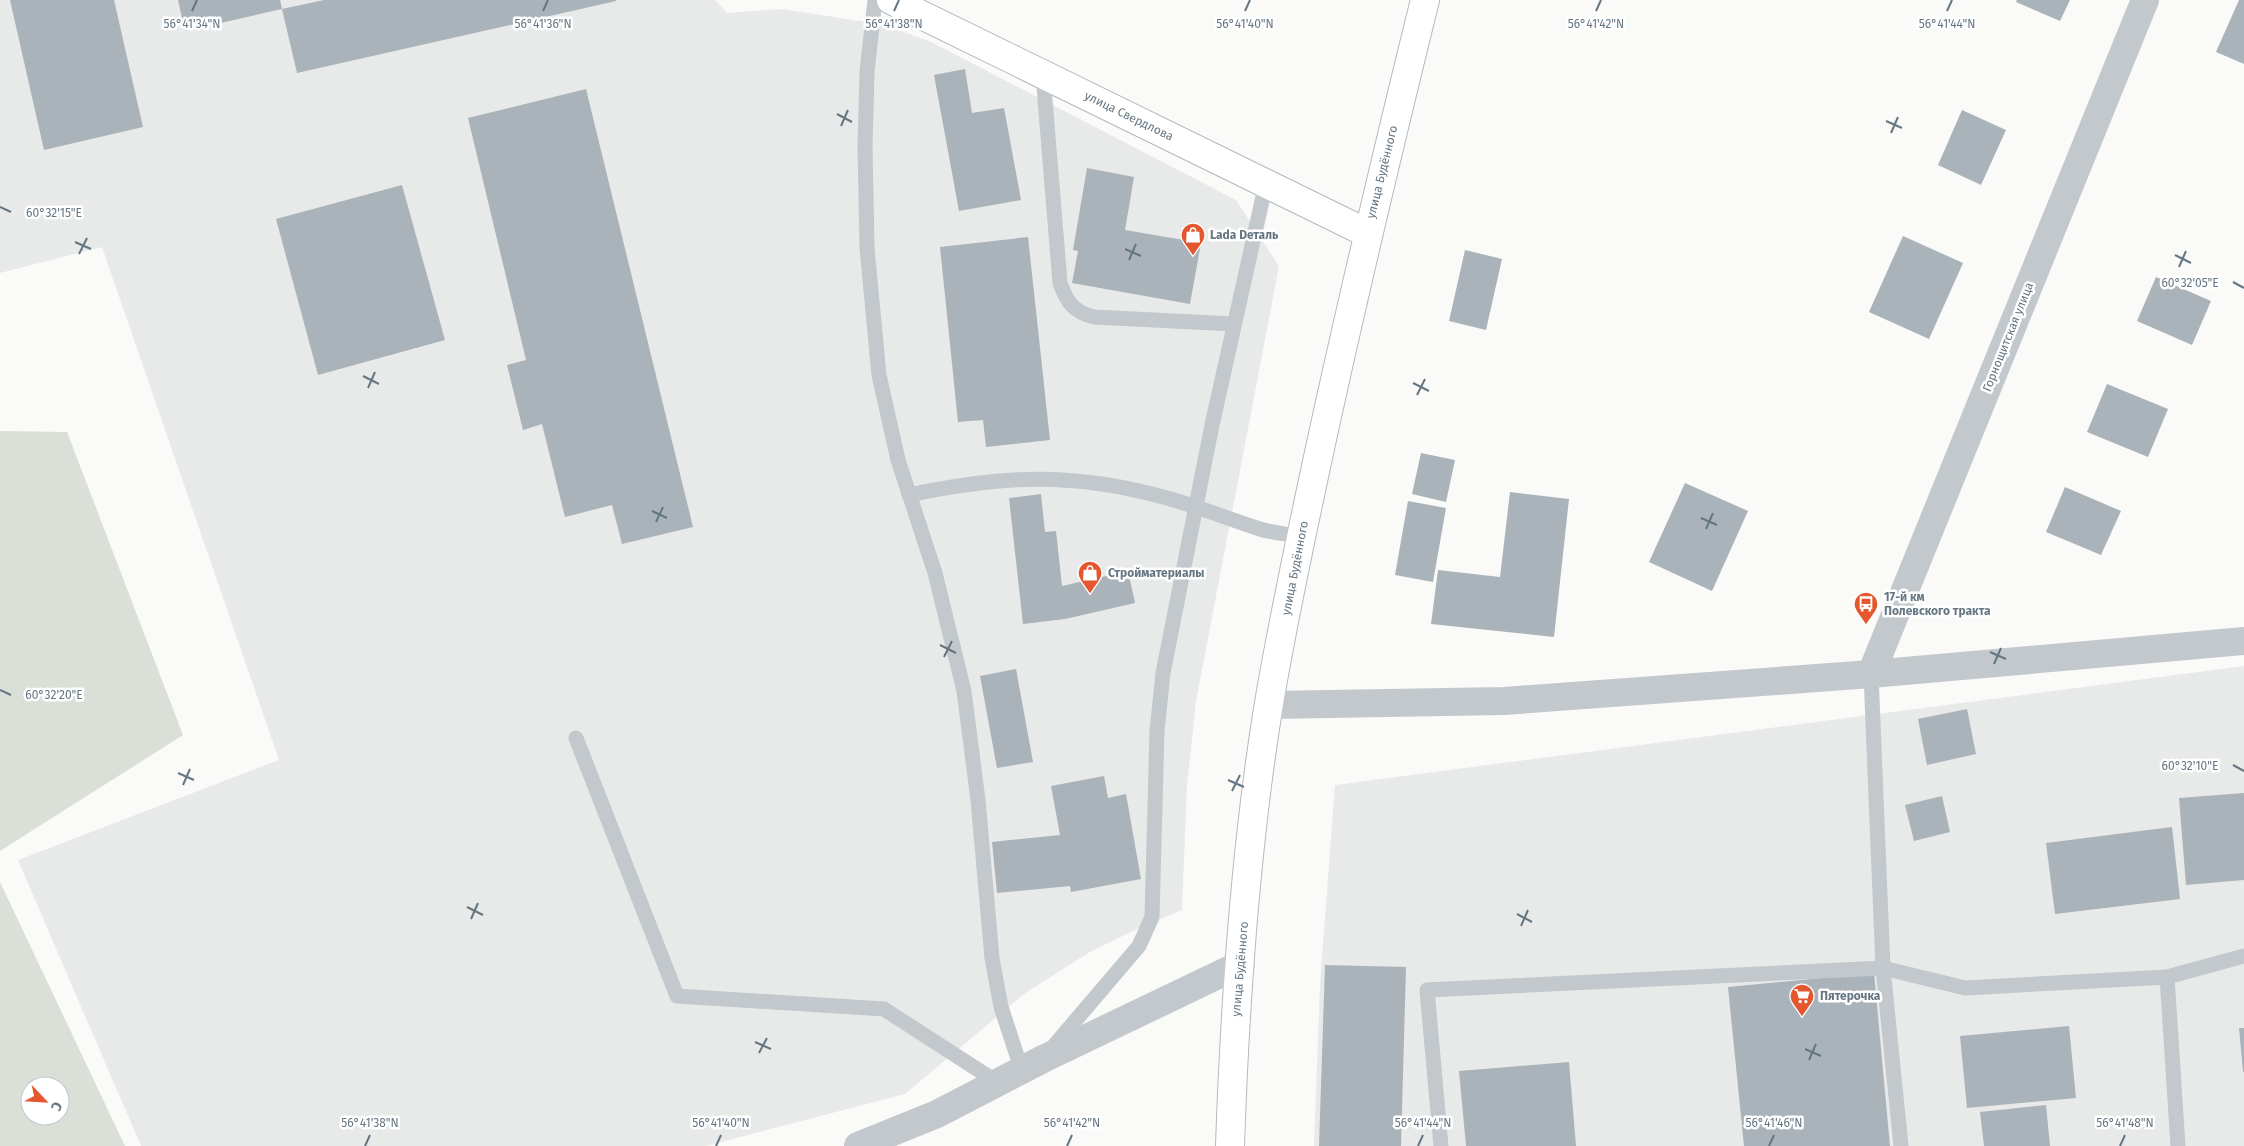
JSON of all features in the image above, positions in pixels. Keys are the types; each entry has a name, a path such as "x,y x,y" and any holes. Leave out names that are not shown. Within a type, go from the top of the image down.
{"main road":[{"name":"улица Свердлова","path":"891,0 1367,233"},
{"name":"улица Будённого","path":"1230,1146 1233,1066 1249,857 1269,705 1301,537 1367,233 1425,0"}],"street":[{"name":"Горнощитская улица","path":"1872,674 2145,0"},
{"path":"1269,705 1504,701 1872,674 2244,641"},
{"path":"858,1146 937,1114 1241,964"}],"lane":[{"path":"875,0 865,102 867,248 879,375 890,428 909,495 935,572 964,692 979,808 995,978 1008,1032 1022,1071"},
{"path":"1044,75 1060,283 1066,301 1080,313 1094,317 1234,324"},
{"path":"1022,1071 1139,946 1152,917 1159,706 1195,506 1266,183"},
{"path":"909,495 990,480 1059,478 1132,489 1195,506 1262,529 1301,537"},
{"path":"1872,674 1883,968 1901,1146"},
{"path":"576,738 677,996 884,1009 1022,1071"},
{"path":"1441,1146 1427,990 1883,968 1965,988 2167,977 2244,956"},
{"path":"2167,977 2178,1146"}],"shaded area":[{"path":"0,0 715,0 727,13 782,9 885,25 931,42 1236,200 1279,266 1196,701 1187,785 1182,910 1139,928 1088,953 1024,994 905,1094 706,1146 141,1146 18,860 279,760 102,247 0,273"},
{"path":"0,431 67,432 183,735 0,851"},
{"path":"2244,666 2244,1146 1314,1146 1320,984 1335,785"},
{"path":"0,882 125,1146 0,1146"}],"building":[{"path":"10,0 114,0 143,127 44,150"},
{"path":"178,0 280,0 282,9 185,31"},
{"path":"324,0 616,1 297,73 282,9"},
{"path":"2017,0 2070,0 2060,21 2016,2"},
{"path":"2239,0 2244,0 2244,64 2216,52"},
{"path":"965,69 972,113 1004,108 1021,200 959,211 934,75"},
{"path":"586,89 693,527 622,544 612,505 565,517 542,424 523,430 507,365 526,360 468,118"},
{"path":"1962,110 2006,130 1981,185 1938,165"},
{"path":"1087,168 1134,177 1125,230 1201,243 1190,304 1072,283 1078,251 1073,250"},
{"path":"402,185 445,340 318,375 276,219"},
{"path":"1903,236 1963,263 1929,339 1869,312"},
{"path":"1028,237 1050,440 986,447 983,420 958,422 940,247"},
{"path":"1465,250 1502,259 1486,330 1449,321"},
{"path":"2156,277 2211,301 2192,345 2137,321"},
{"path":"2107,384 2168,409 2148,457 2087,432"},
{"path":"1421,453 1455,460 1446,502 1412,494"},
{"path":"1685,483 1748,511 1712,591 1649,562"},
{"path":"2065,487 2121,511 2101,555 2046,532"},
{"path":"1510,492 1569,499 1554,637 1431,624 1438,570 1500,577"},
{"path":"1041,494 1045,532 1056,531 1062,586 1128,571 1135,603 1065,619 1023,624 1009,498"},
{"path":"1408,501 1446,508 1433,582 1395,575"},
{"path":"1016,669 1033,762 997,768 980,676"},
{"path":"1967,709 1976,754 1927,765 1918,719"},
{"path":"1104,776 1108,798 1126,794 1141,879 1071,892 1070,886 997,893 992,842 1060,835 1051,786"},
{"path":"2244,793 2244,880 2186,885 2179,798"},
{"path":"1942,796 1950,832 1914,841 1905,805"},
{"path":"2172,827 2180,899 2055,914 2046,843"},
{"path":"1325,965 1406,967 1401,1146 1319,1146"},
{"path":"1874,973 1890,1146 1744,1146 1728,987"},
{"path":"2069,1026 2076,1098 1967,1108 1960,1036"},
{"path":"2239,1028 2244,1028 2244,1072 2243,1072"},
{"path":"1569,1062 1576,1146 1466,1146 1459,1071"},
{"path":"2046,1105 2050,1146 1984,1146 1980,1112"}],"place":[{"name":"Lada Dеталь","path":"1193,256"},
{"name":"Стройматериалы","path":"1090,594"},
{"name":"17-й км Полевского тракта","path":"1866,625"},
{"name":"Пятерочка","path":"1802,1017"}]}
